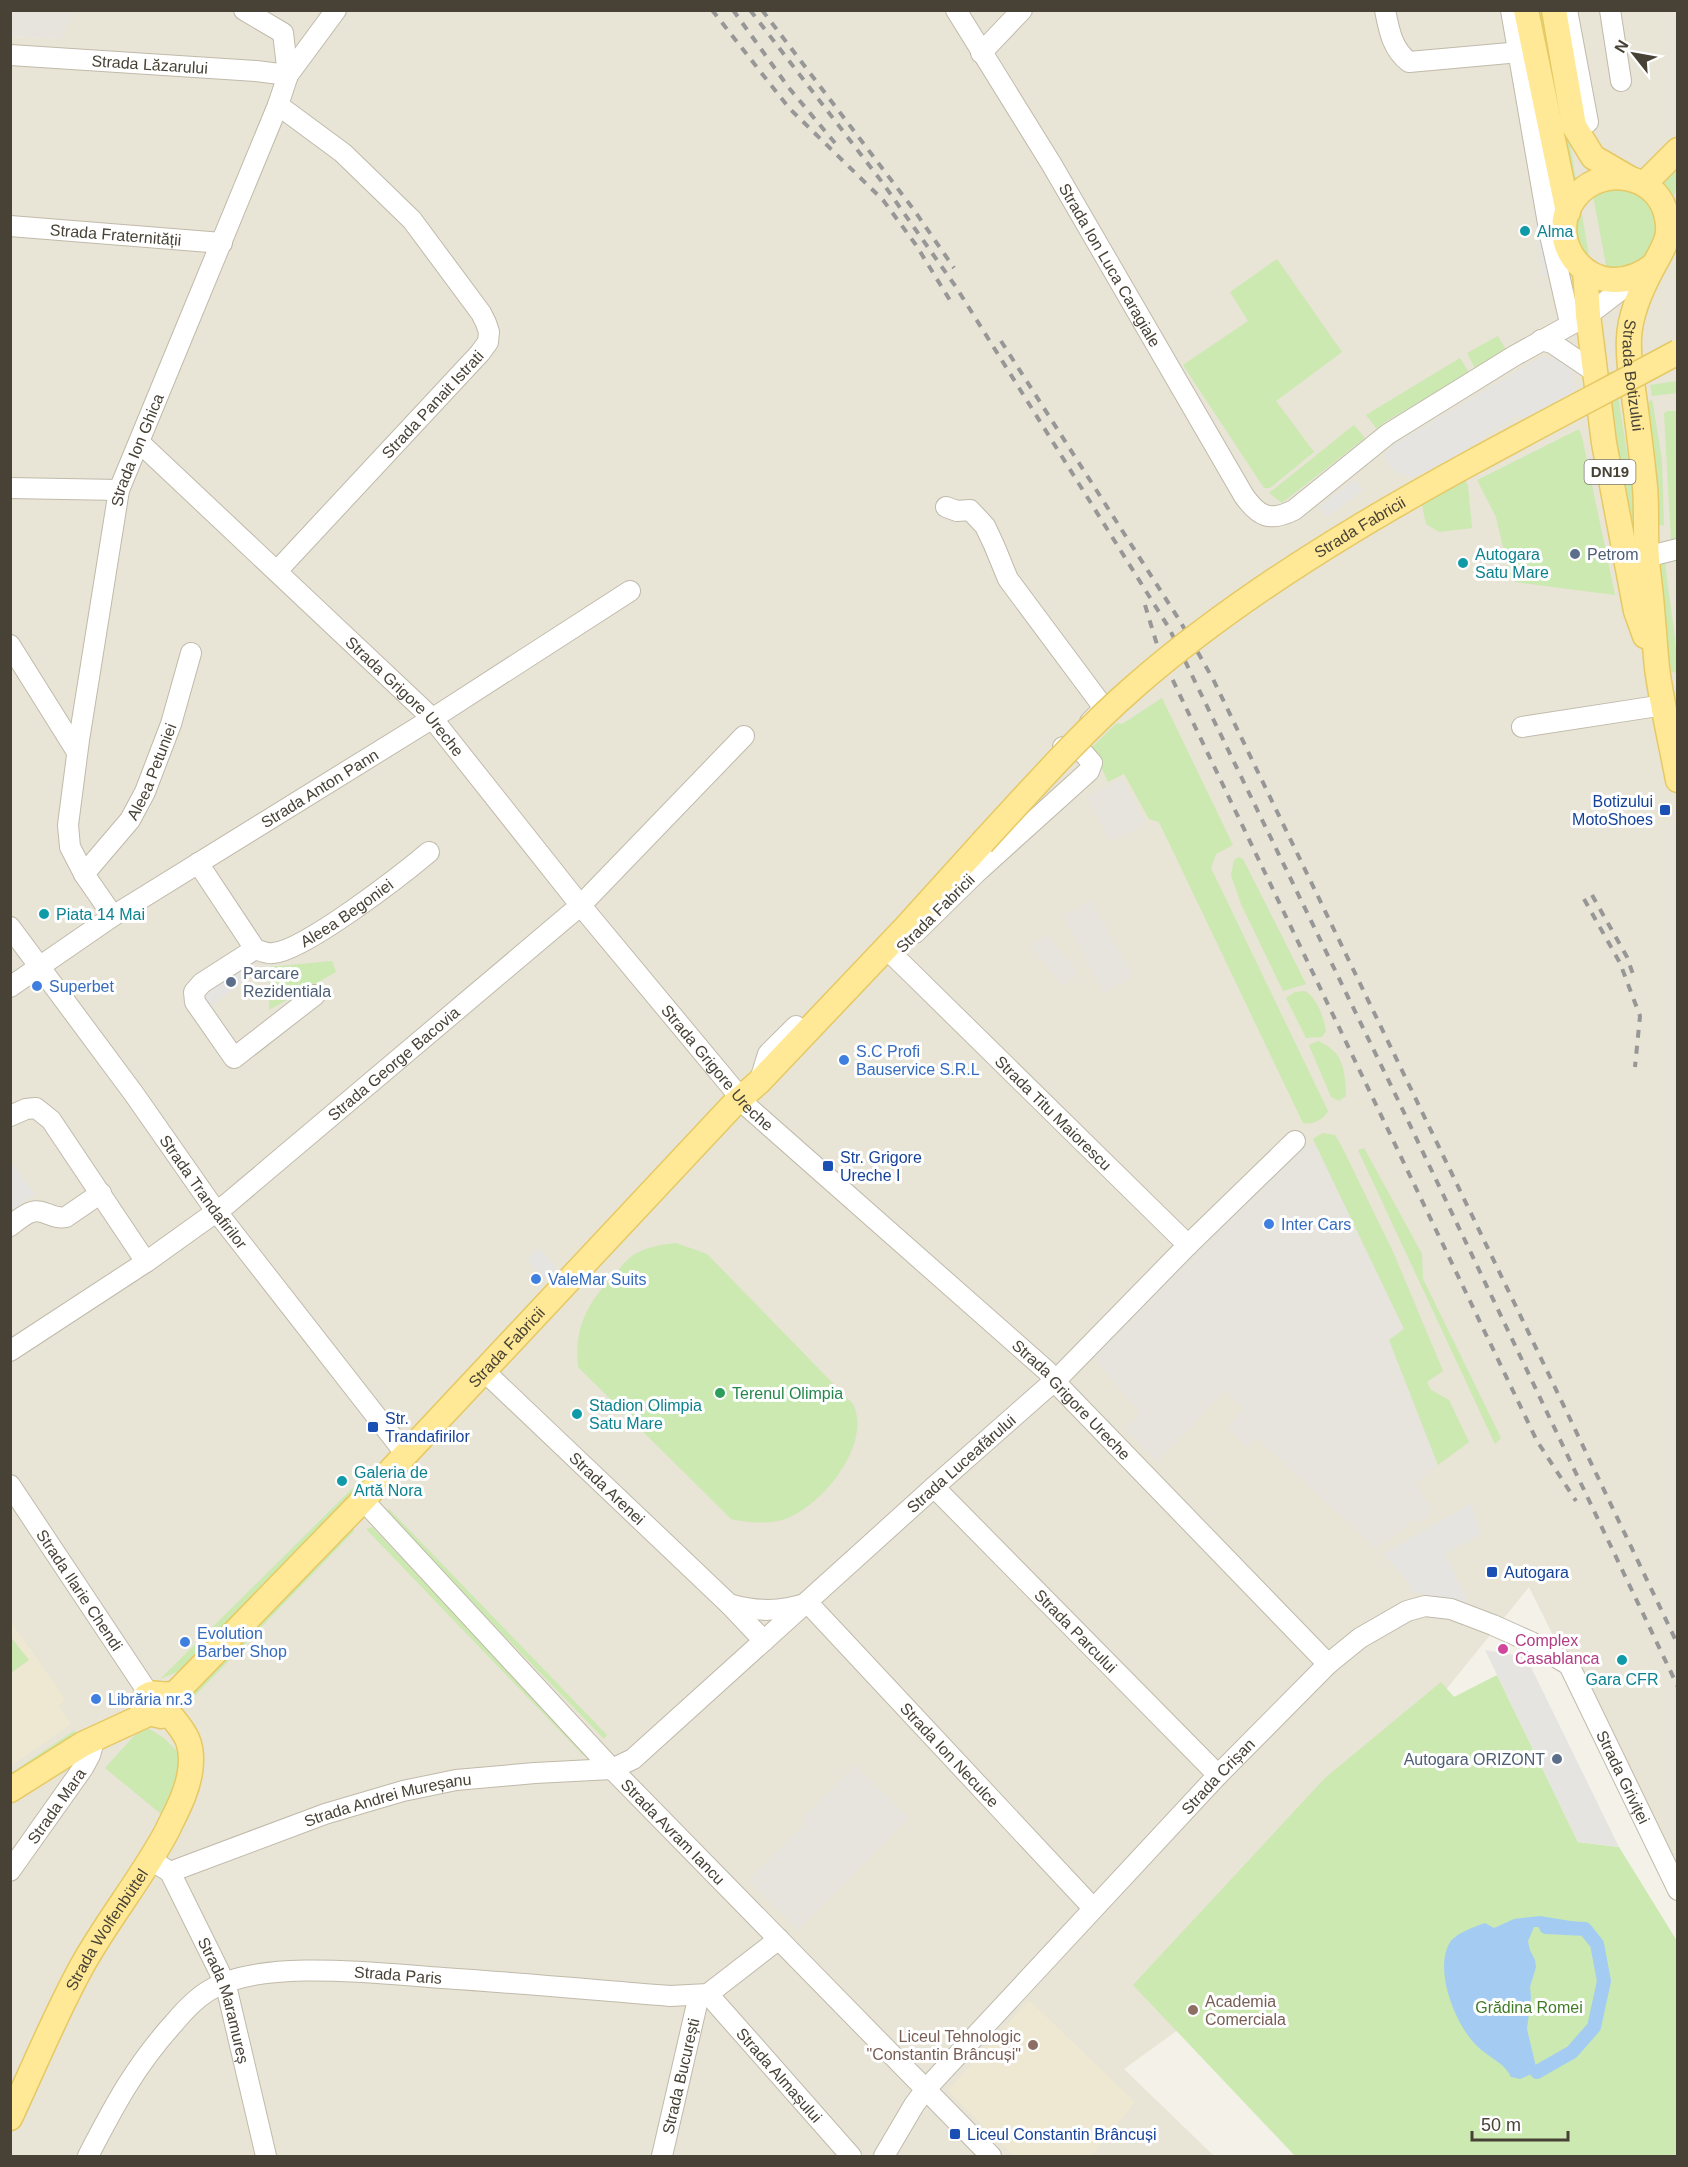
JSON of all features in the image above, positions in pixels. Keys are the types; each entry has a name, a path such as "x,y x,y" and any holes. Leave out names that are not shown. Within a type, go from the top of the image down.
{"main road":[{"path":"1526,10 1526,52 1568,212"},
{"path":"1554,10 1574,126 1593,158 1637,181 1656,194 1664,207 1668,222 1668,237"},
{"path":"1654,264 1642,274 1628,280 1613,281 1599,278 1577,262 1567,243 1565,222 1573,200 1595,181 1612,177 1637,181 1677,150"},
{"name":"Strada Botizului","path":"1636,559 1645,488 1628,358 1629,334 1639,297 1654,264 1663,252 1677,209"},
{"name":"Strada Botizului","path":"1585,270 1579,319 1595,372 1604,443 1636,559 1677,780"},
{"name":"Strada Fabricii","path":"10,1790 95,1737 121,1726 158,1703 363,1500 740,1098 759,1082 906,927 1059,760 1133,687 1213,624 1289,572 1412,495 1677,352"},
{"name":"Strada Wolfenbüttel","path":"10,2118 81,1967 101,1934 160,1866 187,1783 191,1761 188,1742 158,1703"}],"street":[{"path":"244,10 283,33 288,75"},
{"name":"Strada Ion Ghica","path":"113,916 84,874 70,847 68,825 77,752 119,489 222,243 288,75 336,10"},
{"name":"Strada Ion Luca Caragiale","path":"956,10 1052,165 1254,510 1267,516 1281,516 1294,510 1388,434 1541,340"},
{"path":"981,53 1022,10"},
{"path":"1385,10 1390,33 1399,54 1409,62 1526,52"},
{"path":"1511,10 1526,52 1550,235 1579,319"},
{"path":"1567,10 1588,122"},
{"path":"1610,10 1621,81"},
{"name":"Strada Lăzarului","path":"10,55 288,75"},
{"name":"Strada Panait Istrati","path":"277,570 480,352 488,342 489,332 481,313 412,220 343,153 278,105"},
{"name":"Strada Fraternității","path":"10,226 222,243"},
{"path":"1541,340 1579,319 1618,292 1628,280"},
{"path":"1541,340 1552,343 1595,372"},
{"name":"Strada Grigore Ureche","path":"139,442 432,718 581,905 740,1098 1047,1371 1328,1664"},
{"path":"10,488 119,489"},
{"path":"946,507 957,511 970,510 985,526 1008,579 1104,708 1063,747"},
{"path":"1636,559 1677,549"},
{"name":"Strada Anton Pann","path":"10,987 113,916 432,718 630,591"},
{"path":"10,645 77,752"},
{"name":"Aleea Petuniei","path":"84,874 130,820 146,792 171,724 191,653"},
{"path":"1522,727 1664,705"},
{"name":"Strada George Bacovia","path":"10,1351 218,1212 581,905 744,736"},
{"name":"Strada Fabricii","path":"1063,747 1079,748 1092,763 1089,771 976,873 893,955 783,1070 759,1082 768,1054 1063,747"},
{"name":"Aleea Begoniei","path":"255,949 273,953 285,951 317,933 401,876 429,852"},
{"path":"198,863 255,949 202,983 194,992 195,1002 234,1058 315,995"},
{"name":"Strada Trandafirilor","path":"10,927 218,1212 405,1453"},
{"name":"Strada Titu Maiorescu","path":"893,955 1188,1245"},
{"path":"10,1116 26,1109 36,1108 51,1120 146,1262"},
{"name":"Strada Luceafărului","path":"612,1768 633,1759 1054,1380 1295,1141"},
{"path":"10,1226 29,1212 38,1211 59,1218 66,1216 101,1193"},
{"name":"Strada Arenei","path":"484,1371 729,1604 764,1641"},
{"name":"Strada Ilarie Chendi","path":"10,1485 158,1703"},
{"name":"Strada Parcului","path":"933,1487 1218,1775"},
{"name":"Strada Avram Iancu","path":"363,1500 612,1768 991,2157"},
{"path":"729,1604 748,1610 769,1611 789,1609 808,1603"},
{"name":"Strada Ion Neculce","path":"808,1603 1093,1908"},
{"name":"Strada Crișan","path":"884,2157 914,2105 926,2089 1218,1775 1328,1664 1360,1638 1387,1620 1425,1606 1451,1610 1493,1625 1531,1642 1569,1665"},
{"name":"Strada Griviței","path":"1569,1665 1677,1890"},
{"name":"Strada Mara","path":"10,1871 83,1768 90,1755 95,1737"},
{"name":"Strada Andrei Mureșanu","path":"160,1866 403,1791 456,1780 612,1768"},
{"name":"Strada Maramureș","path":"160,1866 224,1984 266,2157"},
{"path":"704,1994 779,1939"},
{"name":"Strada Paris","path":"88,2157 130,2078 152,2048 186,2010 208,1991 246,1976 277,1972 334,1971 670,1996 704,1994"},
{"name":"Strada București","path":"662,2157 704,1994"},
{"name":"Strada Almașului","path":"704,1994 851,2157"}],"shaded area":[{"path":"75,10 1677,11 1677,1885 1529,1587 1177,2022 1182,2027 1124,2069 1214,2156 11,2156 10,36 60,39"},
{"path":"10,11 75,11 60,39 11,36"},
{"path":"1538,179 1551,274 1542,276 1530,181"},
{"path":"1541,357 1568,359 1573,364 1576,402 1528,430 1520,414 1456,456 1413,477 1403,475 1390,467 1384,456 1393,445"},
{"path":"1355,479 1363,490 1327,517 1319,507"},
{"path":"1123,778 1146,824 1111,842 1087,796"},
{"path":"1091,900 1133,976 1104,993 1063,916"},
{"path":"1047,934 1079,973 1063,986 1031,946"},
{"name":"Parcare Rezidentiala","path":"251,959 260,971 210,1006 201,993"},
{"path":"1295,1141 1317,1147 1405,1329 1389,1341 1438,1465 1415,1483 1432,1510 1422,1523 1413,1520 1376,1549 1257,1438 1247,1448 1227,1427 1244,1409 1226,1390 1157,1462 1125,1429 1140,1414 1087,1349"},
{"path":"10,1161 35,1194 11,1212 10,1212"},
{"path":"539,1248 556,1267 544,1279 528,1262 530,1260 528,1258"},
{"path":"1471,1504 1481,1535 1445,1553 1468,1603 1412,1592 1410,1584 1383,1554"},
{"path":"10,1620 66,1700 59,1706 71,1724 11,1766"},
{"name":"Autogara ORIZONT","path":"1485,1650 1526,1657 1619,1847 1578,1842"},
{"path":"855,1765 909,1818 798,1930 748,1880 804,1824 803,1817"},
{"name":"Liceul Tehnologic \"Constantin Brâncuși\"","path":"1029,2000 1135,2102 1091,2156 1014,2156 948,2091"}],"green space":[{"path":"1534,11 1547,11 1577,185 1568,194"},
{"path":"1677,157 1677,187 1672,200 1656,179"},
{"path":"1630,183 1663,216 1647,264 1607,270 1592,190"},
{"path":"1581,209 1590,262 1577,237 1578,216"},
{"path":"1277,259 1342,352 1276,401 1314,452 1270,488 1264,488 1183,365 1248,321 1230,292"},
{"path":"1498,336 1506,350 1475,368 1467,353"},
{"path":"1460,358 1469,373 1385,422 1377,429 1366,415"},
{"path":"1614,371 1642,547 1636,547 1599,375"},
{"path":"1677,381 1677,393 1652,396 1650,385"},
{"path":"1652,399 1662,460 1664,526 1652,522 1642,410"},
{"path":"1677,411 1678,540 1671,541 1664,413"},
{"path":"1354,425 1365,438 1282,503 1269,493"},
{"path":"1579,429 1615,595 1515,582 1510,577 1496,517 1477,480"},
{"path":"1457,463 1468,486 1472,528 1439,532 1426,524 1417,481"},
{"path":"1664,541 1677,673 1671,672 1655,550"},
{"path":"1162,698 1233,845 1216,854 1211,868 1328,1111 1317,1121 1303,1123 1159,822 1149,819 1124,774 1108,782 1092,747 1117,723 1122,724"},
{"path":"1239,857 1243,859 1306,984 1283,991 1241,904 1231,875 1234,860"},
{"path":"332,961 336,972 269,1010 269,967"},
{"path":"1305,991 1313,998 1322,1014 1326,1031 1322,1037 1306,1038 1286,998 1295,992"},
{"path":"1318,1041 1333,1051 1344,1071 1346,1096 1339,1101 1331,1097 1309,1045"},
{"path":"1323,1133 1335,1135 1394,1254 1443,1371 1427,1382 1431,1390 1449,1400 1469,1442 1438,1465 1389,1340 1404,1329 1313,1139"},
{"path":"1364,1148 1422,1254 1423,1279 1501,1438 1495,1444 1358,1150"},
{"path":"676,1243 707,1254 853,1404 857,1419 856,1436 851,1453 842,1470 817,1498 790,1517 761,1523 731,1519 578,1367 577,1352 581,1327 598,1294 632,1256 647,1248"},
{"path":"371,1470 375,1473 289,1565 177,1672 160,1679"},
{"path":"389,1509 607,1735 604,1739 386,1513"},
{"path":"372,1527 588,1752 584,1756 366,1529"},
{"path":"352,1528 354,1531 181,1710 179,1706"},
{"path":"10,1636 29,1660 11,1673 10,1673"},
{"name":"Grădina Romei","path":"1497,1675 1578,1842 1619,1847 1677,1941 1677,2156 1295,2156 1133,1985 1325,1778 1441,1682 1454,1697"},
{"path":"148,1728 165,1739 181,1755 179,1790 166,1818 105,1768 135,1735"},
{"path":"74,1731 77,1736 11,1779 11,1773"}],"water":[{"path":"1540,1916 1589,1924 1602,1943 1609,1980 1597,2029 1573,2056 1520,2079 1511,2077 1505,2068 1481,2050 1469,2037 1455,2012 1444,1969 1449,1944 1456,1937 1485,1923 1494,1928 1514,1919","holes":["1534,1927 1586,1929 1597,1944 1604,1981 1594,2027 1572,2052 1537,2071 1527,2029 1530,1987 1536,1967 1528,1941"]}],"waterway":[{"path":"1537,2072 1572,2052 1594,2027 1604,1981 1597,1944 1585,1929 1546,1927"}],"railway":[{"path":"712,10 789,108 883,200 916,245 951,302"},
{"path":"733,10 789,88 835,143"},
{"path":"750,10 882,182 956,287 1169,628 1398,1100 1678,1687"},
{"path":"762,10 914,210 954,268"},
{"path":"1001,341 1180,621 1213,679 1678,1645"},
{"path":"1145,605 1158,648 1177,689 1537,1441 1576,1501"},
{"path":"1592,895 1627,957 1635,980"},
{"path":"1584,899 1620,963 1640,1016 1635,1067"}],"place":[{"name":"Alma","path":"1525,231"},
{"name":"Petrom","path":"1575,554"},
{"name":"Autogara Satu Mare","path":"1463,563"},
{"name":"Botizului MotoShoes","path":"1665,810"},
{"name":"Piata 14 Mai","path":"44,914"},
{"name":"Parcare Rezidentiala","path":"231,982"},
{"name":"Superbet","path":"37,986"},
{"name":"S.C Profi Bauservice S.R.L","path":"844,1060"},
{"name":"Str. Grigore Ureche I","path":"828,1166"},
{"name":"Inter Cars","path":"1269,1224"},
{"name":"ValeMar Suits","path":"536,1279"},
{"name":"Terenul Olimpia","path":"720,1393"},
{"name":"Stadion Olimpia Satu Mare","path":"577,1414"},
{"name":"Str. Trandafirilor","path":"373,1427"},
{"name":"Galeria de Artă Nora","path":"342,1481"},
{"name":"Autogara","path":"1492,1572"},
{"name":"Evolution Barber Shop","path":"185,1642"},
{"name":"Complex Casablanca","path":"1503,1649"},
{"name":"Gara CFR","path":"1622,1660"},
{"name":"Librăria nr.3","path":"96,1699"},
{"name":"Autogara ORIZONT","path":"1557,1759"},
{"name":"Academia Comerciala","path":"1193,2010"},
{"name":"Liceul Tehnologic \"Constantin Brâncuși\"","path":"1033,2045"},
{"name":"Liceul Constantin Brâncuși","path":"955,2134"}]}
